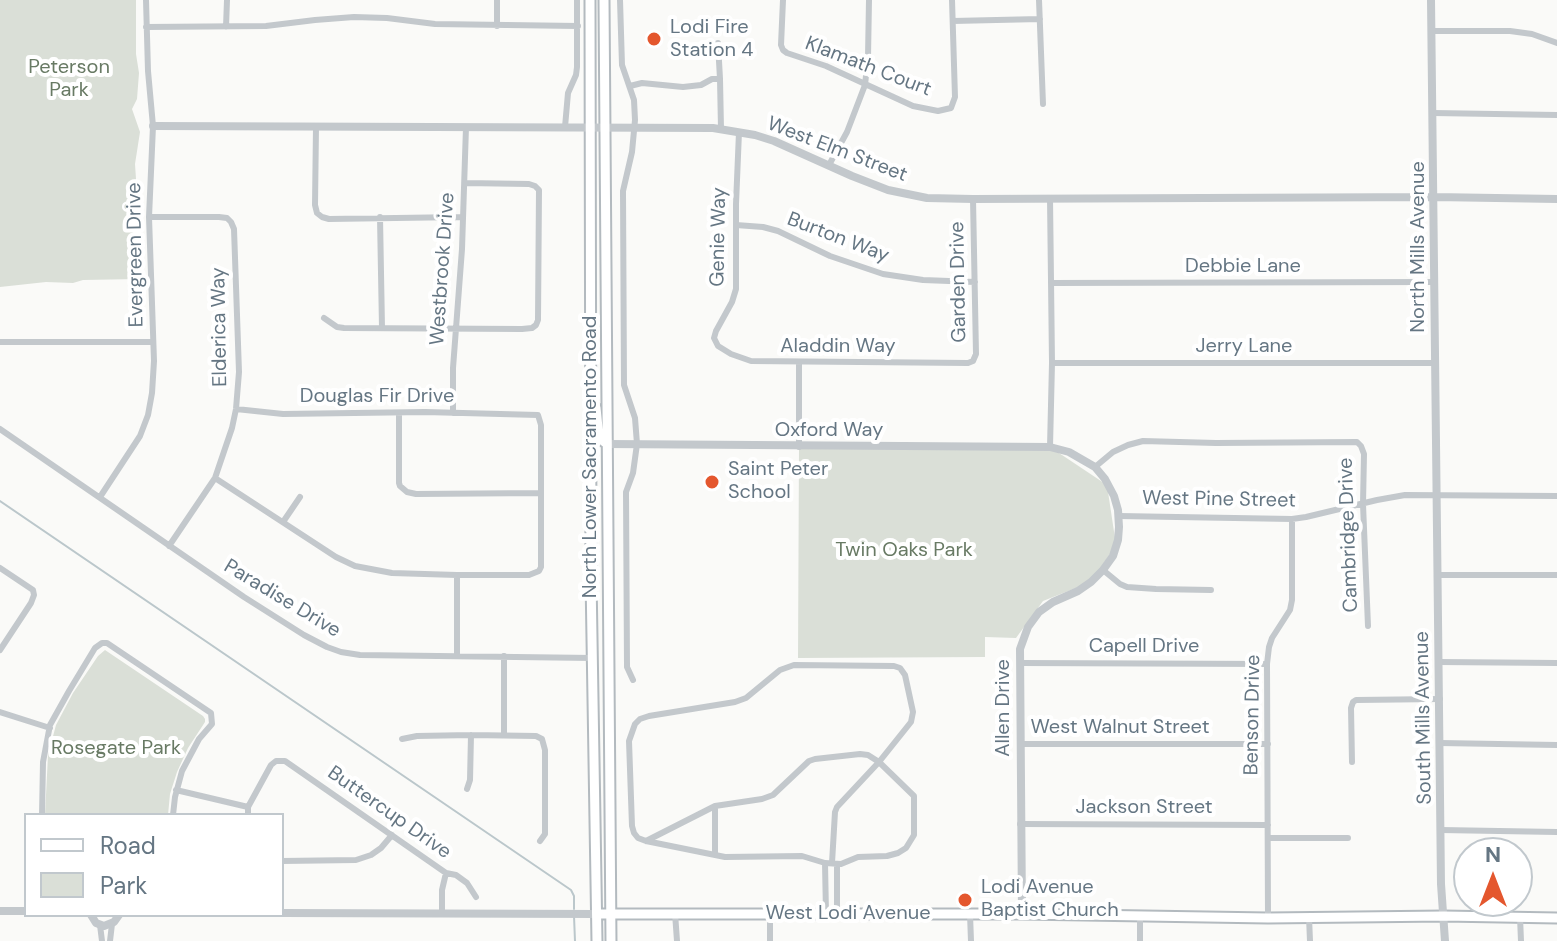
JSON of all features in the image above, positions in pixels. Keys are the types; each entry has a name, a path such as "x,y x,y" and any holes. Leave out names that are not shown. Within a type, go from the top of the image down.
{"main road":[{"name":"North Lower Sacramento Road","path":"590,0 597,941"},
{"name":"North Lower Sacramento Road","path":"604,0 611,941"},
{"path":"591,374 596,389 599,438 607,444"},
{"path":"593,658 603,664 609,686"},
{"name":"West Lodi Avenue","path":"597,914 1453,916"},
{"name":"West Lodi Avenue","path":"1520,917 1557,918"}],"street":[{"name":"Evergreen Drive","path":"100,497 131,452 145,425 152,393 149,217 153,126 146,0"},
{"path":"226,27 227,0"},
{"path":"497,0 497,26"},
{"path":"565,127 568,93 577,67 577,0"},
{"path":"620,0 622,65 634,100 635,128 623,191 624,385 635,418 637,444 633,473 626,492 627,667 633,680"},
{"name":"Klamath Court","path":"783,0 781,45 787,53 826,66 913,106 943,111 951,108 955,97 953,21"},
{"path":"829,165 847,132 865,85 869,0"},
{"path":"952,0 953,21 1040,19"},
{"path":"1039,0 1043,104"},
{"name":"North Mills Avenue","path":"1431,0 1438,494"},
{"path":"146,27 266,26 354,17 435,24 578,26"},
{"path":"1432,31 1510,31 1532,34 1557,43"},
{"path":"718,43 721,129"},
{"path":"630,86 642,83 683,87 720,79"},
{"path":"1433,113 1557,115"},
{"name":"West Elm Street","path":"153,126 721,129 774,141 888,190 927,198 1557,199"},
{"path":"316,127 315,205 322,217 462,217"},
{"name":"Westbrook Drive","path":"453,413 466,127"},
{"name":"Genie Way","path":"714,338 735,294 739,132"},
{"path":"324,318 344,328 522,329 536,325 539,190 523,184 465,183"},
{"path":"1050,198 1050,447 1069,452 1095,467"},
{"name":"Garden Drive","path":"971,361 976,357 973,199"},
{"name":"Elderica Way","path":"149,217 219,217 227,218 233,225 239,372 236,409 215,478 169,546"},
{"path":"380,217 382,328"},
{"name":"Burton Way","path":"736,225 778,231 830,256 883,274 923,280 975,282"},
{"name":"Debbie Lane","path":"1051,283 1435,282"},
{"name":"Aladdin Way","path":"714,338 718,346 751,361 971,361"},
{"path":"0,342 153,342"},
{"path":"799,363 799,447"},
{"name":"Jerry Lane","path":"1052,363 1436,363"},
{"name":"Douglas Fir Drive","path":"236,409 283,414 532,413 540,419 541,493"},
{"path":"215,478 336,557 355,566 392,573 535,574 540,569 541,493 407,492 399,483 399,413"},
{"name":"Paradise Drive","path":"0,429 244,597 327,647 360,655 593,658"},
{"name":"Cambridge Drive","path":"1095,467 1113,452 1143,441 1351,441 1359,444 1364,454 1368,626"},
{"name":"Oxford Way","path":"607,444 1050,447"},
{"name":"Allen Drive","path":"1022,914 1022,641 1039,612 1091,582 1113,556 1118,540 1119,516 1114,496 1095,467"},
{"name":"South Mills Avenue","path":"1438,494 1441,884 1445,941"},
{"name":"West Pine Street","path":"1119,516 1292,519 1398,496 1557,496"},
{"path":"283,522 300,497"},
{"name":"Benson Drive","path":"1268,918 1267,664 1272,638 1290,610 1292,600 1292,519"},
{"path":"0,568 33,590 34,595 0,650"},
{"path":"1103,570 1127,587 1211,590"},
{"path":"457,575 457,656"},
{"path":"1438,575 1557,575"},
{"path":"42,813 43,762 50,728 95,648 102,643 111,645 208,710 212,718 212,724 199,739 182,771 173,813"},
{"path":"504,656 504,735"},
{"path":"1439,662 1557,663"},
{"name":"Capell Drive","path":"1020,663 1267,664"},
{"path":"646,841 715,806 773,795 809,761 868,755 879,762 914,796 914,835 906,848 887,856 858,857 841,864 831,863 802,856 715,855 646,841 638,838 632,826 629,741 640,719 735,702 746,698 780,670 794,665 845,664 900,668 911,697 911,722 879,762 837,807 831,863 832,914"},
{"path":"1352,762 1353,702 1440,699"},
{"path":"0,712 50,728"},
{"path":"467,789 471,735"},
{"path":"402,739 417,736 504,735 542,739 545,756 545,834 540,841"},
{"path":"1440,743 1557,745"},
{"name":"West Walnut Street","path":"1020,744 1268,744"},
{"name":"Buttercup Drive","path":"248,811 271,765 280,760 289,763 446,873 456,875 467,883 476,897"},
{"path":"176,790 248,811"},
{"path":"715,806 715,855"},
{"name":"Jackson Street","path":"1020,824 1268,825"},
{"path":"1441,830 1557,832"},
{"path":"284,861 356,860 371,855 392,835"},
{"path":"1269,838 1348,838"},
{"path":"831,863 832,914"},
{"path":"442,914 446,873"},
{"path":"0,911 24,911"},
{"name":"West Lodi Avenue","path":"284,913 597,914"},
{"path":"675,913 677,941"},
{"path":"770,913 770,941"},
{"path":"970,914 971,941"},
{"path":"1140,915 1140,941"},
{"path":"1309,917 1310,941"},
{"path":"1520,917 1521,941"},
{"path":"102,941 94,920 119,918 110,941"}],"green space":[{"name":"Peterson Park","path":"0,0 136,0 139,73 137,99 132,109 140,132 132,227 139,279 0,287"},
{"name":"Twin Oaks Park","path":"799,447 1050,447 1107,485 1116,545 1091,582 1043,601 1016,638 985,637 985,657 798,658"},
{"name":"Rosegate Park","path":"105,650 205,719 177,772 168,813 45,813 48,755 56,725 98,656"}],"waterway":[{"path":"0,501 571,890 574,909"},
{"path":"574,916 575,941"}],"place":[{"name":"Lodi Fire Station 4","path":"654,39"},
{"name":"Saint Peter School","path":"712,482"},
{"name":"Lodi Avenue Baptist Church","path":"965,900"}]}
